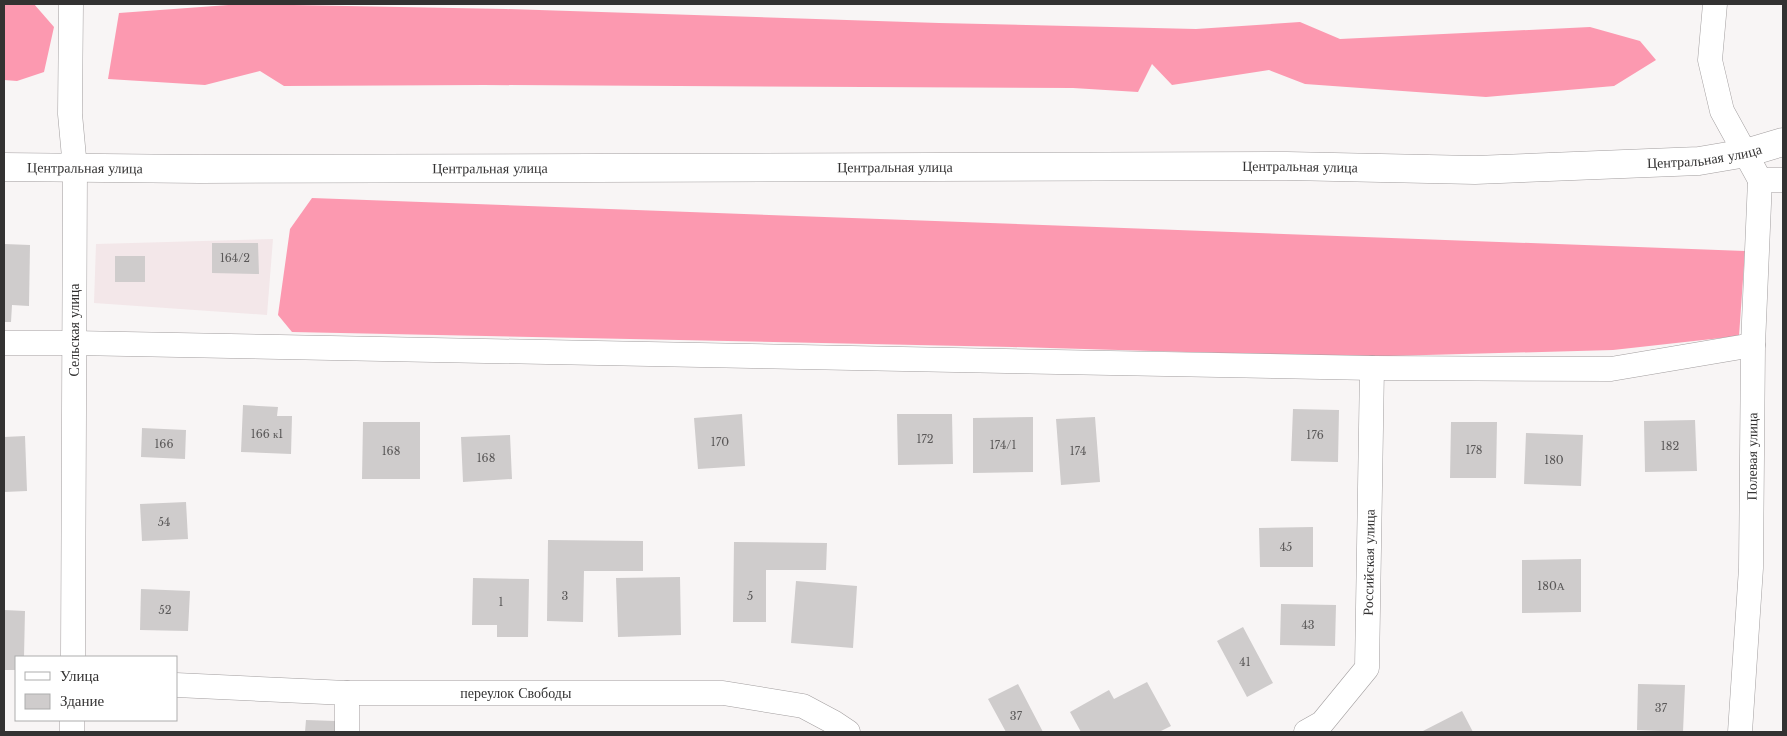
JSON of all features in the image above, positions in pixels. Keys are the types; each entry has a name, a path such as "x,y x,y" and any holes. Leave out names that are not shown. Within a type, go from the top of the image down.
{"street":[{"name":"Сельская улица","path":"71,4 70,114 75,168 73,656"},
{"path":"1715,4 1710,60 1722,111 1760,180 1783,180"},
{"name":"Центральная улица","path":"4,167 210,169 1287,166 1475,170 1699,161 1746,153 1783,142"},
{"name":"Полевая улица","path":"1740,732 1752,568 1753,345 1760,180"},
{"path":"4,344 74,343 1372,368 1611,369 1753,345"},
{"name":"Российская улица","path":"1306,732 1322,723 1367,668 1372,368"},
{"name":"переулок Свободы","path":"178,685 347,692 723,693 803,706 848,732"},
{"path":"347,692 347,732"}],"shaded area":[{"path":"4,4 34,4 54,27 44,72 17,81 4,80"},
{"path":"242,4 506,9 1196,29 1300,22 1340,39 1590,27 1640,41 1656,60 1614,86 1486,97 1305,84 1269,70 1172,85 1152,64 1138,92 1073,88 484,85 284,86 260,71 205,85 108,79 119,13"},
{"path":"312,198 1745,251 1739,336 1613,350 1353,357 1012,347 292,332 278,315 290,229"},
{"path":"273,239 267,315 94,303 96,244"}],"building":[{"path":"212,243 258,243 259,274 212,273"},
{"path":"4,244 30,245 29,306 12,305 11,322 4,322"},
{"path":"115,256 145,256 145,282 115,282"},
{"path":"243,405 278,407 277,416 292,416 291,454 241,452"},
{"path":"1293,409 1339,410 1338,462 1291,461"},
{"path":"742,414 745,466 698,469 694,418"},
{"path":"897,414 952,414 953,464 898,465"},
{"path":"1033,417 1033,472 973,473 973,418"},
{"path":"1095,417 1100,482 1061,485 1056,419"},
{"path":"1695,420 1697,471 1645,472 1644,421"},
{"path":"363,422 420,422 420,479 362,479"},
{"path":"1451,422 1497,422 1496,478 1450,478"},
{"path":"142,428 186,430 185,459 141,457"},
{"path":"1526,433 1583,435 1581,486 1524,484"},
{"path":"510,435 512,479 463,482 461,437"},
{"path":"25,436 27,491 4,492 4,437"},
{"path":"186,502 188,539 142,541 140,504"},
{"path":"1313,527 1313,567 1260,567 1259,528"},
{"path":"548,540 643,541 643,571 584,571 583,622 547,621"},
{"path":"734,542 827,543 826,570 766,570 766,622 733,622"},
{"path":"1581,559 1581,612 1522,613 1522,560"},
{"path":"680,577 681,635 618,637 616,578"},
{"path":"473,578 529,579 528,637 497,637 497,625 472,625"},
{"path":"796,581 857,586 853,648 791,643"},
{"path":"141,589 190,591 188,631 140,630"},
{"path":"1281,604 1336,605 1335,646 1280,645"},
{"path":"4,610 25,611 24,656 15,656 15,670 4,670"},
{"path":"1243,627 1273,683 1247,697 1217,641"},
{"path":"1147,682 1171,726 1159,732 1081,732 1070,712 1109,690 1114,699"},
{"path":"1018,684 1043,732 1006,732 988,699"},
{"path":"1638,684 1685,685 1683,732 1637,730"},
{"path":"1462,711 1473,732 1421,732"},
{"path":"306,720 336,721 335,732 305,732"}]}
